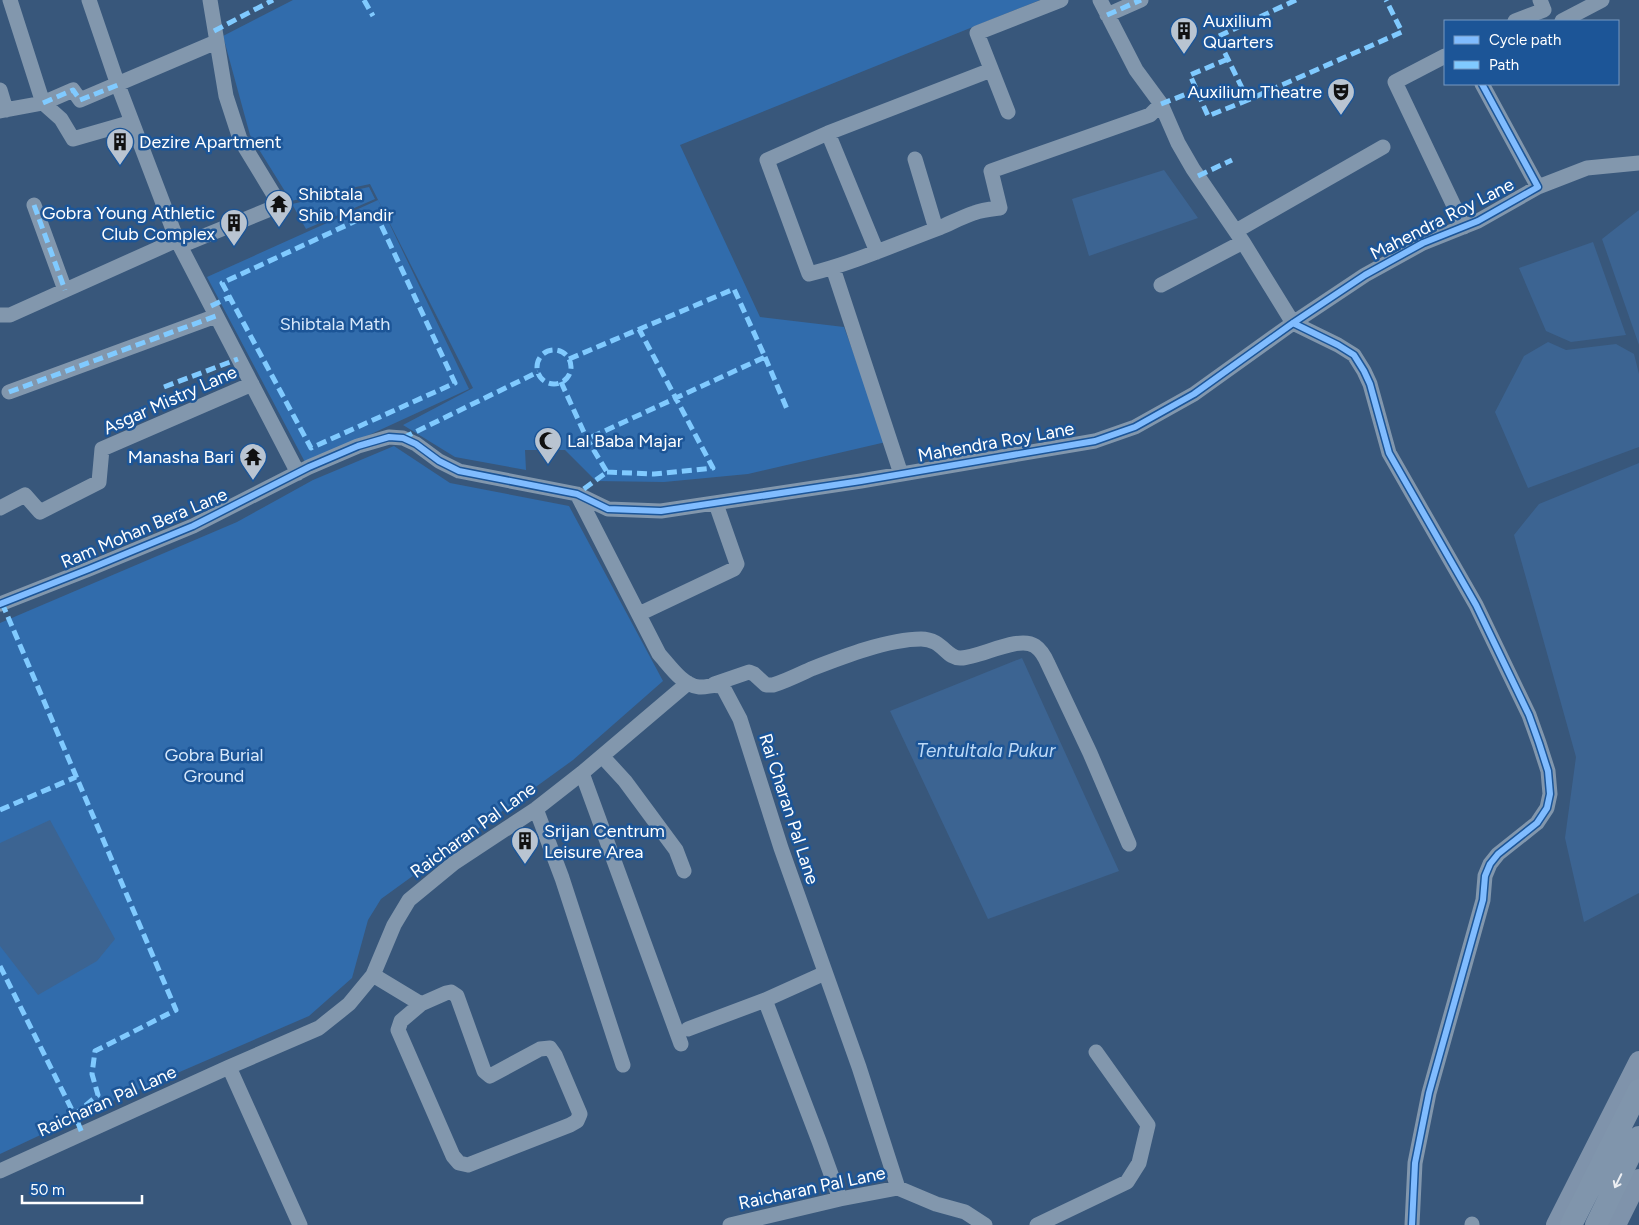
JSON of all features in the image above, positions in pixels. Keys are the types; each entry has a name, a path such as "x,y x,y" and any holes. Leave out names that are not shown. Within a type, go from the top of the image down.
{"highway":[{"path":"1571,1225 1639,1090"},
{"path":"1596,1225 1639,1137"}],"main road":[{"path":"1556,1225 1639,1061"},
{"path":"1616,1225 1639,1179"}],"street":[{"path":"10,0 43,103 61,119 73,138 132,122"},
{"name":"Asgar Mistry Lane","path":"89,0 118,85 178,243 298,473"},
{"path":"0,315 10,315 178,243 280,205 240,139 226,96 210,0"},
{"path":"1008,112 977,33 1061,0"},
{"path":"1100,0 1136,70 1161,104 1178,143 1188,160 1240,236 1293,323 1354,355 1364,371 1370,384 1389,453 1476,605 1529,715 1548,771 1550,794 1546,808 1537,823 1498,854 1490,864 1485,876 1483,900 1427,1102 1415,1163 1412,1225"},
{"path":"1107,15 1141,0"},
{"path":"1564,20 1602,0"},
{"path":"1518,20 1544,10"},
{"path":"0,90 3,111 43,103 73,90 80,100 216,42"},
{"name":"Mahendra Roy Lane","path":"1444,57 1395,82 1464,226"},
{"path":"992,70 828,133 766,160 809,274 833,268 877,252 974,213 1000,208 991,172 1150,115 1161,104"},
{"name":"Mahendra Roy Lane","path":"298,473 358,446 389,437 403,438 416,444 439,461 459,471 577,494 608,509 661,511 716,504 1095,441 1134,427 1194,394 1293,323 1365,275 1423,243 1478,221 1538,187 1483,85"},
{"path":"828,133 877,252"},
{"path":"1161,284 1383,147"},
{"path":"915,159 936,229"},
{"path":"1538,187 1588,168 1639,163"},
{"path":"34,205 65,290"},
{"name":"Mahendra Roy Lane","path":"833,268 901,474"},
{"path":"9,392 216,316"},
{"name":"Asgar Mistry Lane","path":"0,508 25,496 40,512 100,482 102,449 252,384"},
{"name":"Ram Mohan Bera Lane","path":"0,604 193,526 298,473"},
{"path":"577,494 659,654 688,683 700,688 749,672 766,685 773,685 839,659 906,641 924,639 932,641 939,644 951,655 962,658 1021,642 1032,644 1041,652 1048,664 1090,753 1129,844"},
{"path":"639,614 734,568 737,564 716,504"},
{"name":"Raicharan Pal Lane","path":"0,1171 319,1028 350,1004 373,975 394,925 409,900 454,863 536,809 582,774 688,683"},
{"name":"Rai Charan Pal Lane","path":"714,684 723,687 740,719 780,848 859,1067 898,1188"},
{"path":"602,756 626,781 676,850 684,871"},
{"path":"582,774 682,1044"},
{"path":"536,809 562,878 623,1065"},
{"path":"688,1029 765,1000 825,973"},
{"path":"373,975 421,1004"},
{"path":"446,992 452,992 457,996 484,1071 490,1076 540,1049 550,1048 555,1054 580,1114 577,1121 468,1165 459,1163 453,1156 398,1030 401,1021 421,1004 446,992"},
{"path":"765,1000 840,1199"},
{"path":"1038,1225 1127,1182 1138,1163 1148,1125 1096,1052"},
{"path":"229,1067 300,1225"},
{"name":"Raicharan Pal Lane","path":"730,1225 840,1199 898,1188 936,1204 964,1212 985,1225"}],"green space":[{"path":"293,0 1040,0 680,145 760,317 844,327 886,442 748,474 664,482 596,481 565,450 525,450 526,470 455,457 403,425 473,388 370,184 291,201 250,135 223,36"},
{"path":"369,187 375,199 306,229 292,204"},
{"name":"Shibtala Math","path":"378,200 469,389 306,464 207,277"},
{"name":"Gobra Burial Ground","path":"394,446 450,483 569,506 663,681 573,760 381,899 368,920 352,978 309,1016 117,1099 0,1154 0,623 237,522 313,480"}],"water":[{"path":"1164,170 1198,218 1089,256 1072,199"},
{"path":"1639,210 1639,345 1602,239"},
{"path":"1593,242 1626,335 1571,342 1546,331 1519,268"},
{"path":"1548,342 1566,350 1616,344 1634,354 1639,374 1639,447 1528,488 1495,412 1524,356"},
{"path":"1639,463 1639,893 1584,922 1565,838 1576,757 1514,535 1539,504"},
{"name":"Tentultala Pukur","path":"1022,658 1119,871 988,919 890,711"},
{"path":"50,820 115,939 97,961 38,995 0,946 0,843"}],"marked path":[{"path":"214,31 273,0"},
{"path":"364,0 373,16"},
{"path":"1107,15 1141,0"},
{"path":"1296,0 1217,37 1248,100 1402,32 1386,0"},
{"path":"1228,59 1190,75 1208,116 1248,100"},
{"path":"43,103 73,90 80,100 118,85"},
{"path":"1161,104 1197,90"},
{"path":"1198,176 1232,160"},
{"path":"34,205 65,290"},
{"path":"375,212 455,383 311,448 222,283 375,212"},
{"path":"569,359 734,289 765,357 587,439"},
{"path":"211,306 230,297"},
{"path":"9,392 216,316"},
{"path":"607,472 654,474 713,468 639,329"},
{"path":"554,350 566,355 571,367 566,379 554,384 542,379 537,367 542,355 554,350"},
{"path":"765,357 787,409"},
{"path":"164,387 238,359"},
{"path":"403,438 538,372"},
{"path":"561,382 587,439 607,472 577,494"},
{"path":"2,603 176,1010 95,1051 92,1074 98,1095 78,1112 76,1118 82,1133"},
{"path":"0,810 76,777"},
{"path":"0,966 76,1118"}],"cycle path":[{"path":"0,604 193,526 309,467 358,446 389,437 403,438 416,444 439,461 459,471 577,494 608,509 661,511 861,481 1095,441 1135,427 1194,394 1293,323 1365,275 1423,243 1478,221 1538,187 1483,85"},
{"path":"1293,323 1354,355 1364,371 1370,384 1389,453 1476,605 1529,715 1548,771 1550,794 1547,808 1537,823 1498,854 1490,864 1485,876 1483,900 1429,1093 1415,1163 1412,1225"}],"place":[{"name":"Auxilium Quarters","path":"1184,55"},
{"name":"Auxilium Theatre","path":"1341,116"},
{"name":"Dezire Apartment","path":"120,166"},
{"name":"Shibtala Shib Mandir","path":"279,228"},
{"name":"Gobra Young Athletic Club Complex","path":"234,247"},
{"name":"Lal Baba Majar","path":"548,465"},
{"name":"Manasha Bari","path":"253,481"},
{"name":"Srijan Centrum Leisure Area","path":"525,865"}]}
